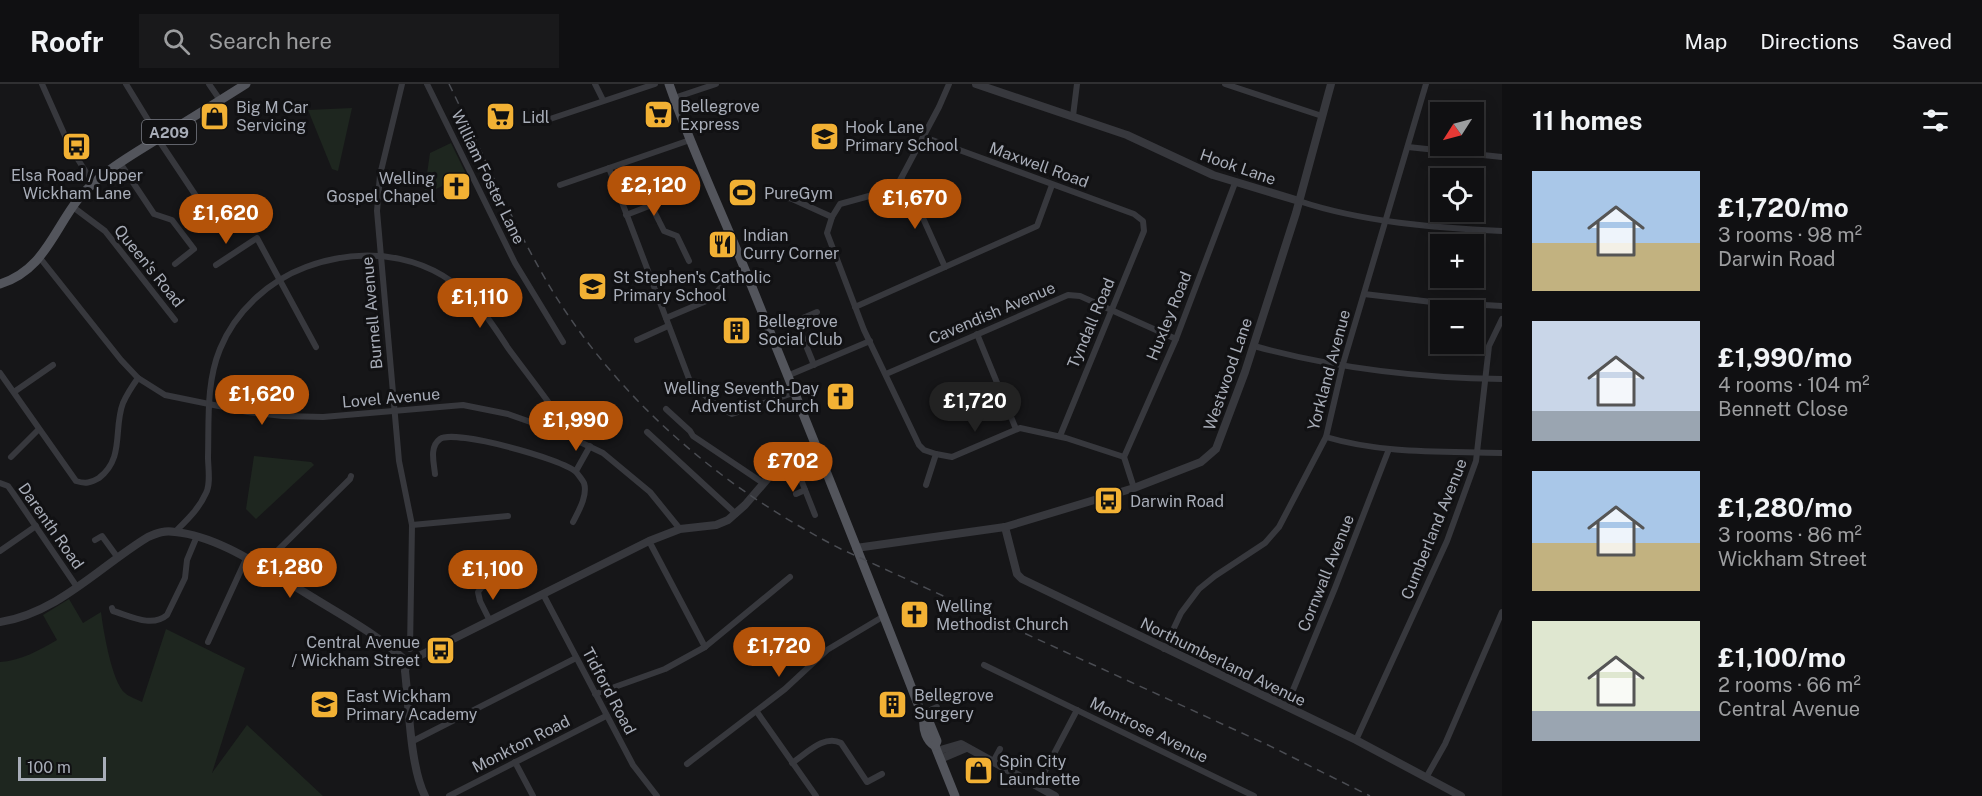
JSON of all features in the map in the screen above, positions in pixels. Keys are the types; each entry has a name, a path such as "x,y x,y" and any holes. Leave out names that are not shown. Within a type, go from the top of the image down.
{"main road":[{"name":"A209","path":"0,284 24,273 40,258 73,207 93,183 120,163 246,84"},
{"path":"669,84 923,717 930,724 937,752 955,796"}],"street":[{"path":"42,84 70,147 93,183"},
{"path":"126,84 212,220 220,215"},
{"path":"209,84 220,100"},
{"name":"Burnell Avenue","path":"402,84 380,175 377,211 399,461 412,525 410,649"},
{"name":"William Foster Lane","path":"427,84 515,263 563,342"},
{"path":"595,84 603,100"},
{"path":"544,121 655,84"},
{"path":"674,98 716,84"},
{"path":"949,84 902,179 891,190 840,204 828,228 828,238 885,374 919,445 924,450 952,457 1023,428 1059,436 1124,457 1134,488"},
{"name":"Hook Lane","path":"976,84 1127,135 1192,166 1235,183 1299,201 1336,211 1386,219 1502,231"},
{"path":"1073,116 1077,84"},
{"path":"1225,84 1322,116"},
{"name":"Westwood Lane","path":"856,549 1005,527 1134,488 1201,462 1216,449 1254,346 1299,201 1330,84"},
{"name":"Yorkland Avenue","path":"1164,649 1181,613 1199,589 1265,543 1279,526 1326,437 1343,364 1426,84"},
{"name":"Maxwell Road","path":"924,137 1134,214 1143,220"},
{"path":"560,185 690,140"},
{"path":"1408,147 1502,157"},
{"path":"120,163 154,214 172,220 194,249 175,264"},
{"path":"609,168 662,302 668,326 695,389 728,413 735,414 793,393"},
{"path":"902,179 909,187 945,267"},
{"name":"Huxley Road","path":"1124,457 1176,339 1235,183"},
{"path":"855,307 1037,226 1052,185"},
{"path":"782,199 790,198 832,217"},
{"path":"626,215 669,199 678,199"},
{"path":"651,205 664,231 677,236 689,261"},
{"name":"Queen's Road","path":"73,207 105,231 175,320"},
{"name":"Tyndall Road","path":"1059,436 1144,231 1143,220"},
{"path":"216,266 257,238 316,347"},
{"name":"Lovel Avenue","path":"175,532 195,513 208,491 209,404 216,363 227,336 256,297 279,280 320,261 380,255 420,263 440,273 460,288 479,307 559,417 588,445"},
{"name":"Lovel Avenue","path":"40,258 138,378 165,395 266,414 309,417 463,405 508,414 588,445 620,465 650,492 680,529"},
{"path":"666,318 711,299 722,286"},
{"path":"1364,294 1432,302 1502,306"},
{"name":"Cavendish Avenue","path":"885,374 1068,295 1080,296 1176,339"},
{"path":"814,365 796,321 817,312"},
{"name":"Cumberland Avenue","path":"1356,740 1447,541 1478,452 1490,341 1502,319"},
{"path":"637,340 668,326"},
{"path":"977,334 1016,429"},
{"path":"787,376 870,341"},
{"path":"1254,346 1298,357 1343,364 1434,376 1502,379"},
{"path":"14,392 53,365"},
{"path":"0,373 76,481 88,483 102,475 114,459 123,403 138,378"},
{"path":"666,409 699,440 763,483"},
{"path":"559,417 559,432"},
{"path":"10,457 39,429"},
{"path":"647,432 736,514"},
{"path":"435,474 433,458 435,446 443,437 455,436 478,440 544,458 576,471 584,484 583,503 573,522"},
{"path":"1326,437 1345,443 1389,449 1502,453"},
{"path":"576,471 588,445"},
{"name":"Cornwall Avenue","path":"1286,707 1389,449"},
{"path":"406,662 649,541 680,529 716,525 736,514 763,483 778,470 818,453"},
{"path":"926,485 936,454"},
{"path":"794,462 815,515"},
{"path":"261,567 351,476"},
{"name":"Darenth Road","path":"0,483 8,486 77,587"},
{"path":"796,494 805,490"},
{"path":"412,525 508,516"},
{"path":"0,552 36,526"},
{"name":"Northumberland Avenue","path":"1005,527 1017,574 1022,579 1356,740 1461,796"},
{"path":"0,622 51,604 158,533 175,532 197,536 261,567 370,632 406,662"},
{"path":"95,540 105,534 118,558"},
{"path":"112,608 112,611 152,622 167,615 185,578 187,561 197,536"},
{"path":"649,541 705,647"},
{"path":"208,642 246,559"},
{"path":"595,694 665,669 705,647 789,577"},
{"path":"490,621 478,592 495,580"},
{"name":"Tidford Road","path":"543,594 633,765 657,796"},
{"path":"1427,776 1445,744 1502,612"},
{"path":"687,764 758,712 827,650 884,616"},
{"path":"413,741 576,658"},
{"path":"406,662 413,741 420,787 425,796"},
{"path":"984,665 1077,710"},
{"path":"923,717 937,707"},
{"name":"Montrose Avenue","path":"1037,786 1077,710 1240,793 1254,796"},
{"path":"758,712 816,796"},
{"name":"Monkton Road","path":"449,796 606,716"},
{"path":"792,763 827,740 834,740 841,743 867,782 882,774"},
{"path":"937,752 966,748 1055,796"},
{"path":"993,762 1000,749"},
{"path":"516,762 533,796"},
{"path":"415,796 420,787"}],"shaded area":[{"path":"352,108 338,171 332,169 308,110"},
{"path":"451,143 466,174 424,195 430,153"},
{"path":"254,456 311,462 314,465 256,519 246,509"},
{"path":"69,599 83,623 101,612 116,679 125,693 142,702 166,629 245,668 212,773 247,725 323,796 0,796 0,662 22,657 57,640 43,615"}],"railway":[{"path":"449,84 538,267 581,333 644,407 717,471 756,499 841,549 1268,745 1370,796"}],"place":[{"name":"Bellegrove Express","path":"659,115"},
{"name":"Big M Car Servicing","path":"215,116"},
{"name":"Lidl","path":"501,117"},
{"name":"Hook Lane Primary School","path":"824,136"},
{"name":"Elsa Road / Upper Wickham Lane","path":"77,147"},
{"name":"Welling Gospel Chapel","path":"456,187"},
{"name":"PureGym","path":"743,193"},
{"name":"Indian Curry Corner","path":"722,244"},
{"name":"St Stephen's Catholic Primary School","path":"592,286"},
{"name":"Bellegrove Social Club","path":"737,330"},
{"name":"Welling Seventh-Day Adventist Church","path":"840,397"},
{"name":"Darwin Road","path":"1109,501"},
{"name":"Welling Methodist Church","path":"915,615"},
{"name":"Central Avenue / Wickham Street","path":"441,651"},
{"name":"Bellegrove Surgery","path":"893,704"},
{"name":"East Wickham Primary Academy","path":"325,705"},
{"name":"Spin City Laundrette","path":"978,770"}]}
